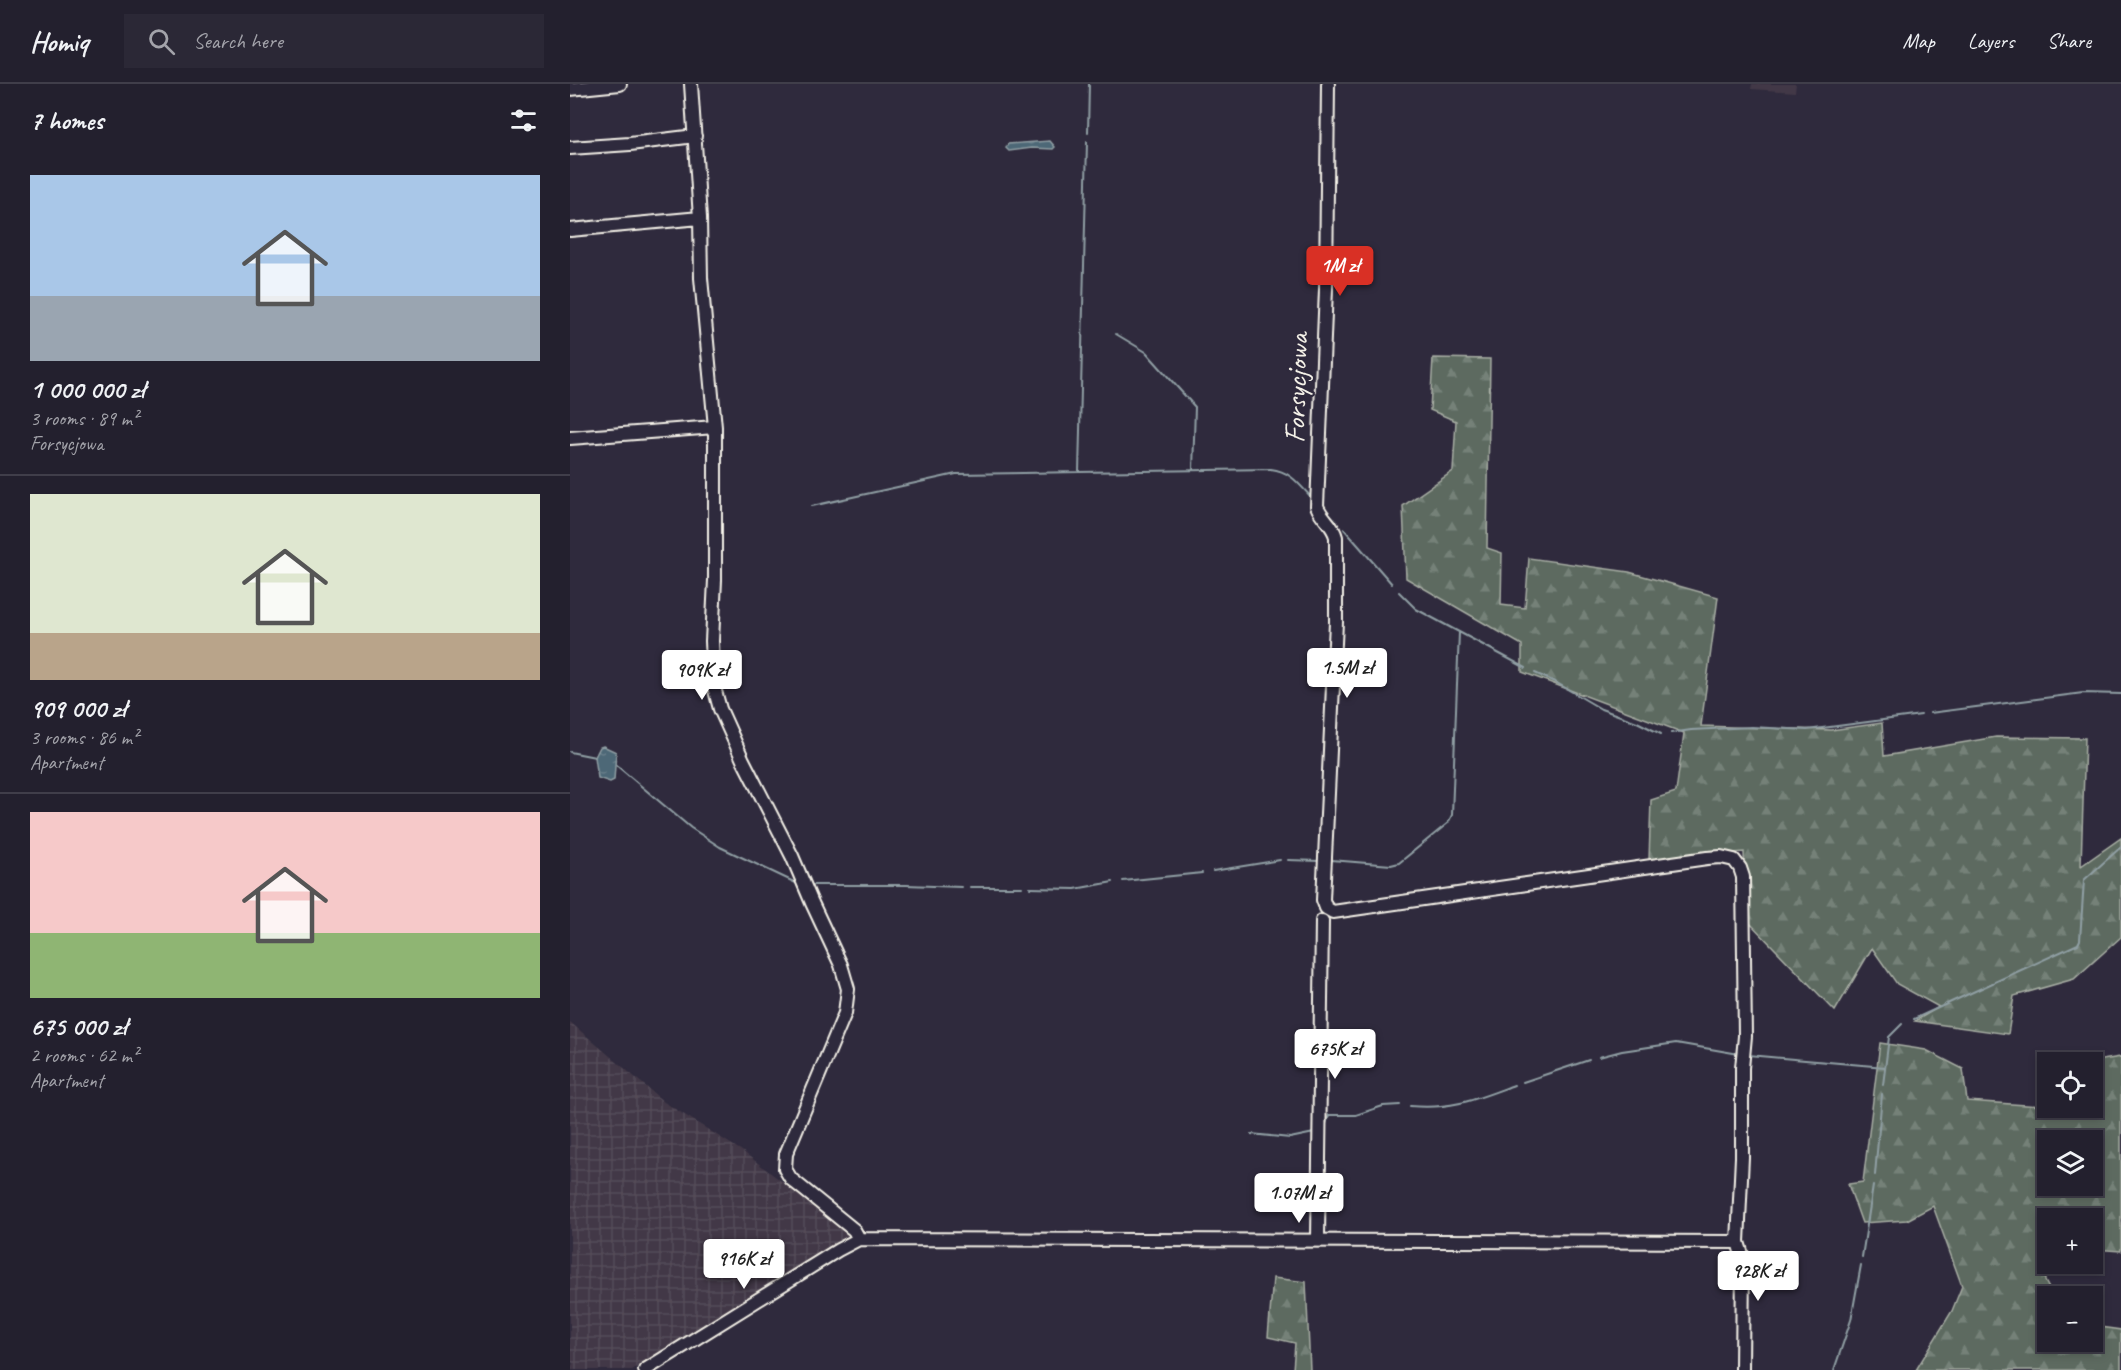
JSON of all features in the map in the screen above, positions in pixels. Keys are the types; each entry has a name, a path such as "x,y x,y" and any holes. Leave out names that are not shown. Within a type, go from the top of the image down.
{"street":[{"path":"570,89 620,84"},
{"path":"678,84 691,84 700,218 702,289 715,427 716,580 712,641 714,687 734,741 792,856 841,965 848,989 845,1013 786,1154 784,1169 791,1179 854,1230 859,1239"},
{"name":"Forsycjowa","path":"1328,84 1326,289 1317,506 1320,514 1331,525 1336,537 1336,622 1323,900 1326,908 1333,912 1649,865 1721,857 1734,860 1743,877 1744,931 1745,1036 1742,1068 1742,1157 1738,1242"},
{"path":"570,148 694,136"},
{"path":"570,230 700,218"},
{"path":"570,438 715,427"},
{"path":"1318,1239 1322,921"},
{"path":"645,1370 859,1239 1738,1242 1743,1258 1742,1370"}],"shaded area":[{"path":"1752,84 1796,84 1795,92 1751,89"},
{"path":"570,1022 664,1102 742,1151 851,1234 632,1370 570,1370 573,1363 570,1361"}],"green space":[{"path":"1433,358 1490,359 1487,548 1502,553 1501,605 1525,608 1529,558 1629,572 1718,597 1701,726 1831,730 1882,723 1884,756 1996,737 2085,738 2081,866 2121,838 2121,937 2074,979 2014,996 2008,1034 1915,1021 1939,1007 1897,984 1872,948 1835,1011 1746,919 1744,852 1649,860 1651,800 1676,792 1684,733 1522,672 1522,645 1406,578 1403,506 1453,471 1456,421 1430,410"},
{"path":"1880,1043 1926,1050 1963,1069 1967,1101 2037,1106 2037,1118 2103,1118 2103,1060 2121,1057 2121,1251 2103,1250 2103,1208 2037,1208 2037,1274 2044,1274 2048,1286 2037,1286 2037,1352 2103,1352 2103,1327 2121,1330 2121,1370 1916,1370 1952,1311 1962,1286 1933,1206 1907,1220 1862,1223 1848,1184 1863,1182"},
{"path":"1273,1278 1306,1282 1310,1370 1293,1370 1295,1343 1268,1337"}],"water":[{"path":"1050,141 1055,147 1053,149 1032,148 1009,151 1006,148 1008,144"},
{"path":"603,746 616,752 614,780 610,782 598,778 595,757 600,747"}],"waterway":[{"path":"1088,133 1089,84"},
{"path":"812,506 956,474 1079,472 1087,142"},
{"path":"1116,334 1146,352 1195,407 1193,470"},
{"path":"1079,472 1271,469 1289,475 1311,497"},
{"path":"1326,510 1336,521"},
{"path":"1344,529 1392,584"},
{"path":"1399,592 1416,609 1526,668"},
{"path":"1331,860 1391,865 1399,863 1448,823 1452,815 1459,632"},
{"path":"1535,673 1601,709 1637,722 1661,734"},
{"path":"1930,713 2083,693 2121,694"},
{"path":"1671,733 1752,727 1807,730 1921,715"},
{"path":"570,752 595,757"},
{"path":"616,765 691,828 720,847 798,884"},
{"path":"1914,1019 2078,944 2084,880 2121,847"},
{"path":"1213,871 1280,860"},
{"path":"1288,860 1320,861"},
{"path":"1123,881 1202,873"},
{"path":"1030,888 1075,889 1113,882"},
{"path":"809,885 961,887"},
{"path":"970,887 1022,887"},
{"path":"1883,1085 1889,1037 1902,1024"},
{"path":"1599,1057 1676,1043 1739,1054"},
{"path":"1748,1055 1885,1067"},
{"path":"1523,1082 1589,1060"},
{"path":"1410,1106 1451,1105 1514,1085"},
{"path":"1875,1175 1882,1094"},
{"path":"1324,1130 1329,1115 1356,1115 1383,1106 1400,1105"},
{"path":"1251,1134 1290,1138 1314,1133"},
{"path":"1862,1257 1873,1186"},
{"path":"1834,1370 1851,1320 1861,1265"}]}
